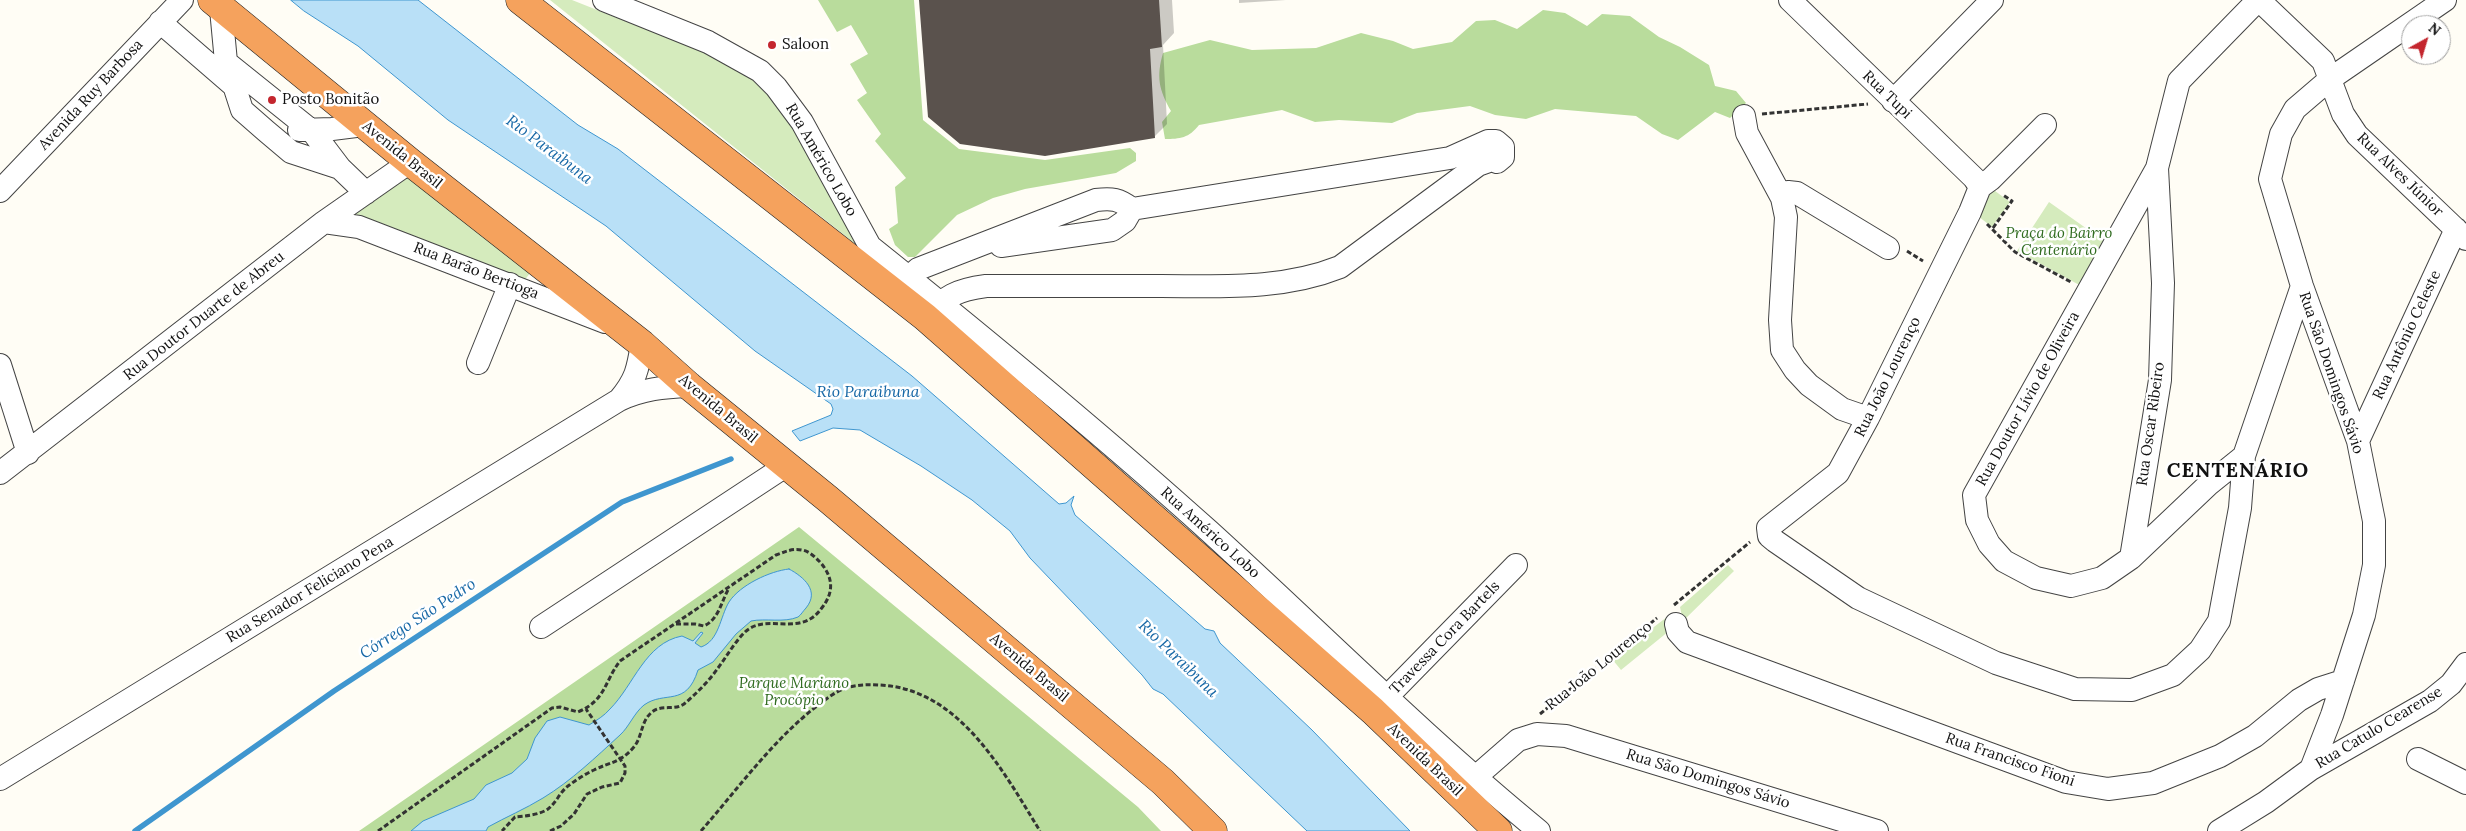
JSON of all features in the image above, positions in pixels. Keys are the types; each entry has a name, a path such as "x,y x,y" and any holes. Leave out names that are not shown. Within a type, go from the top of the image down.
{"highway":[{"name":"Avenida Brasil","path":"520,0 900,288 932,310 1380,703 1466,785 1498,831"},
{"name":"Avenida Brasil","path":"216,4 410,162 634,337 689,386 787,465 1163,782 1213,831"}],"street":[{"name":"Avenida Ruy Barbosa","path":"0,191 182,0"},
{"name":"Rua Américo Lobo","path":"604,0 708,42 760,71 776,87 802,122 871,248 900,288"},
{"name":"Rua Tupi","path":"1790,0 1974,178 1979,189"},
{"path":"1893,101 1992,0"},
{"path":"2157,168 2179,81 2258,0"},
{"name":"Rua Alves Júnior","path":"2258,0 2323,61 2343,114 2357,135 2461,234"},
{"name":"Rua São Domingos Sávio","path":"2310,769 2343,681 2364,615 2374,565 2374,521 2358,441 2302,286 2270,179 2281,134 2295,109 2330,79 2445,0"},
{"path":"216,4 226,62 242,110 291,152 340,168"},
{"path":"160,22 234,86 301,131"},
{"path":"226,62 366,193"},
{"path":"1744,116 1748,133 1782,198 1786,217 1780,320 1782,350 1795,370 1809,385 1842,409 1868,418"},
{"path":"266,131 301,131 364,125"},
{"path":"1979,189 2045,125"},
{"path":"900,288 918,269 1096,200 1112,198 1120,200 1132,209 1450,158 1488,141 1496,140 1503,147 1503,157 1497,162 1492,160 1478,164 1359,254 1340,267 1314,277 1283,284 1239,286 986,286 962,289 932,310"},
{"name":"Rua Doutor Duarte de Abreu","path":"0,473 324,222 410,162"},
{"name":"Rua Doutor Lívio de Oliveira","path":"2131,558 2102,578 2070,586 2036,578 2004,561 1989,544 1977,520 1974,495 2157,168"},
{"name":"Rua Oscar Ribeiro","path":"2131,558 2160,380 2163,284 2157,168"},
{"name":"Rua João Lourenço","path":"1760,538 1772,523 1817,492 1838,473 1868,418 1941,271 1979,189"},
{"path":"1782,198 1788,192 1798,194 1888,248"},
{"path":"966,251 1104,232 1125,221 1132,209"},
{"name":"Rua Barão Bertioga","path":"324,222 359,227 510,284 634,337"},
{"name":"Rua Antônio Celeste","path":"2358,441 2461,234"},
{"path":"478,363 510,284"},
{"path":"1760,538 1858,598 1996,663 2075,688 2132,690 2173,675 2200,650 2219,621 2240,508 2244,456 2302,286"},
{"name":"Rua Senador Feliciano Pena","path":"619,400 632,385 638,372 634,337"},
{"path":"0,365 28,453"},
{"name":"Rua Senador Feliciano Pena","path":"0,779 619,400 639,391 657,387 689,386"},
{"path":"2131,558 2208,485 2244,456"},
{"path":"541,627 787,465"},
{"name":"Travessa Cora Bartels","path":"1380,703 1516,565"},
{"name":"Rua Francisco Fioni","path":"1668,616 1687,642 2066,782 2108,789 2153,784 2220,756 2255,736 2299,700 2318,689 2343,681"},
{"name":"Rua Catulo Cearense","path":"2310,769 2430,701 2451,684 2466,664"},
{"path":"1538,725 1466,785 1538,831"},
{"name":"Rua São Domingos Sávio","path":"1538,725 1566,736 1877,831"},
{"path":"2418,759 2466,783"},
{"path":"2219,831 2266,802 2310,769"}],"path":[{"path":"1744,116 1893,101"},
{"path":"1993,228 2012,201"},
{"path":"1986,223 2015,252 2089,292"},
{"path":"1888,248 1891,242 1941,271"},
{"name":"Rua João Lourenço","path":"1538,725 1760,538"},
{"path":"378,831 552,708 560,707 578,712 596,702 605,690 613,671 620,662 776,555 791,549 803,550 814,555 827,570 832,584 831,595 820,611 801,623 787,626 757,624 747,630 730,648 709,680 682,705 674,708 664,707 653,711 643,722 636,743 620,759 611,765 594,770 567,787 548,809 528,816 515,817 502,831"},
{"path":"673,625 695,624 704,626 710,624 715,619 730,587"},
{"path":"701,831 790,730 834,694 859,684 896,685 929,696 964,723 1004,772 1040,831"},
{"path":"550,831 561,826 574,814 587,794 602,787 620,783 625,773 625,766 586,708"}],"green space":[{"path":"550,0 572,0 746,71 775,96 868,254"},
{"path":"818,0 914,0 923,120 959,149 1045,160 1130,148 1136,153 1136,161 1116,173 1025,189 993,198 957,215 915,257 908,257 895,245 889,229 898,223 895,187 906,178 875,141 881,134 857,100 867,93 850,64 868,54 851,25 837,32"},
{"path":"1543,10 1565,13 1587,26 1602,14 1630,16 1659,37 1680,47 1709,65 1715,86 1736,91 1746,103 1730,118 1715,112 1678,140 1662,134 1636,116 1555,109 1526,119 1495,115 1470,106 1417,113 1392,123 1339,120 1315,122 1282,110 1199,125 1192,133 1184,137 1165,139 1162,122 1171,111 1161,90 1159,76 1163,53 1210,40 1252,50 1316,48 1361,33 1393,41 1413,49 1452,42 1476,21 1495,20 1517,29"},
{"path":"407,174 531,272 523,282 351,216"},
{"path":"1991,188 2010,202 1992,227 1974,213"},
{"name":"Praça do Bairro Centenário","path":"2049,202 2107,243 2083,287 2017,251"},
{"name":"Parque Mariano Procópio","path":"799,527 1138,807 1161,831 359,831"},
{"path":"1728,565 1734,571 1683,621 1680,607"},
{"path":"1667,617 1669,631 1621,670 1612,659"}],"water":[{"name":"Rio Paraibuna","path":"291,0 418,0 578,125 618,149 912,376 1059,504 1066,503 1074,496 1071,505 1075,515 1205,629 1214,631 1220,643 1312,730 1410,831 1307,831 1163,694 1153,689 1142,675 1030,558 1010,531 972,500 921,466 860,430 833,428 800,441 792,431 831,415 833,409 831,404 755,351 606,226 448,120 358,46 304,11"},
{"path":"789,569 805,580 811,590 810,602 799,616 787,620 751,621 736,634 713,662 698,670 693,682 687,689 681,694 652,701 644,705 620,735 583,768 543,798 488,827 486,831 411,831 423,821 474,799 486,785 512,773 527,759 535,738 547,721 560,717 589,725 600,718 618,699 649,656 669,640 682,636 693,641 701,632 703,633 695,643 701,647 707,644 712,640 729,602 740,590 765,576"}],"building":[{"path":"919,0 1159,0 1162,47 1150,49 1155,138 1045,156 960,144 928,117"}],"waterway":[{"name":"Córrego São Pedro","path":"135,831 334,691 622,502 731,459"}],"place":[{"name":"Saloon","path":"772,45"},
{"name":"Posto Bonitão","path":"272,100"}],"district":[{"name":"CENTENÁRIO","path":"2238,471"}]}
